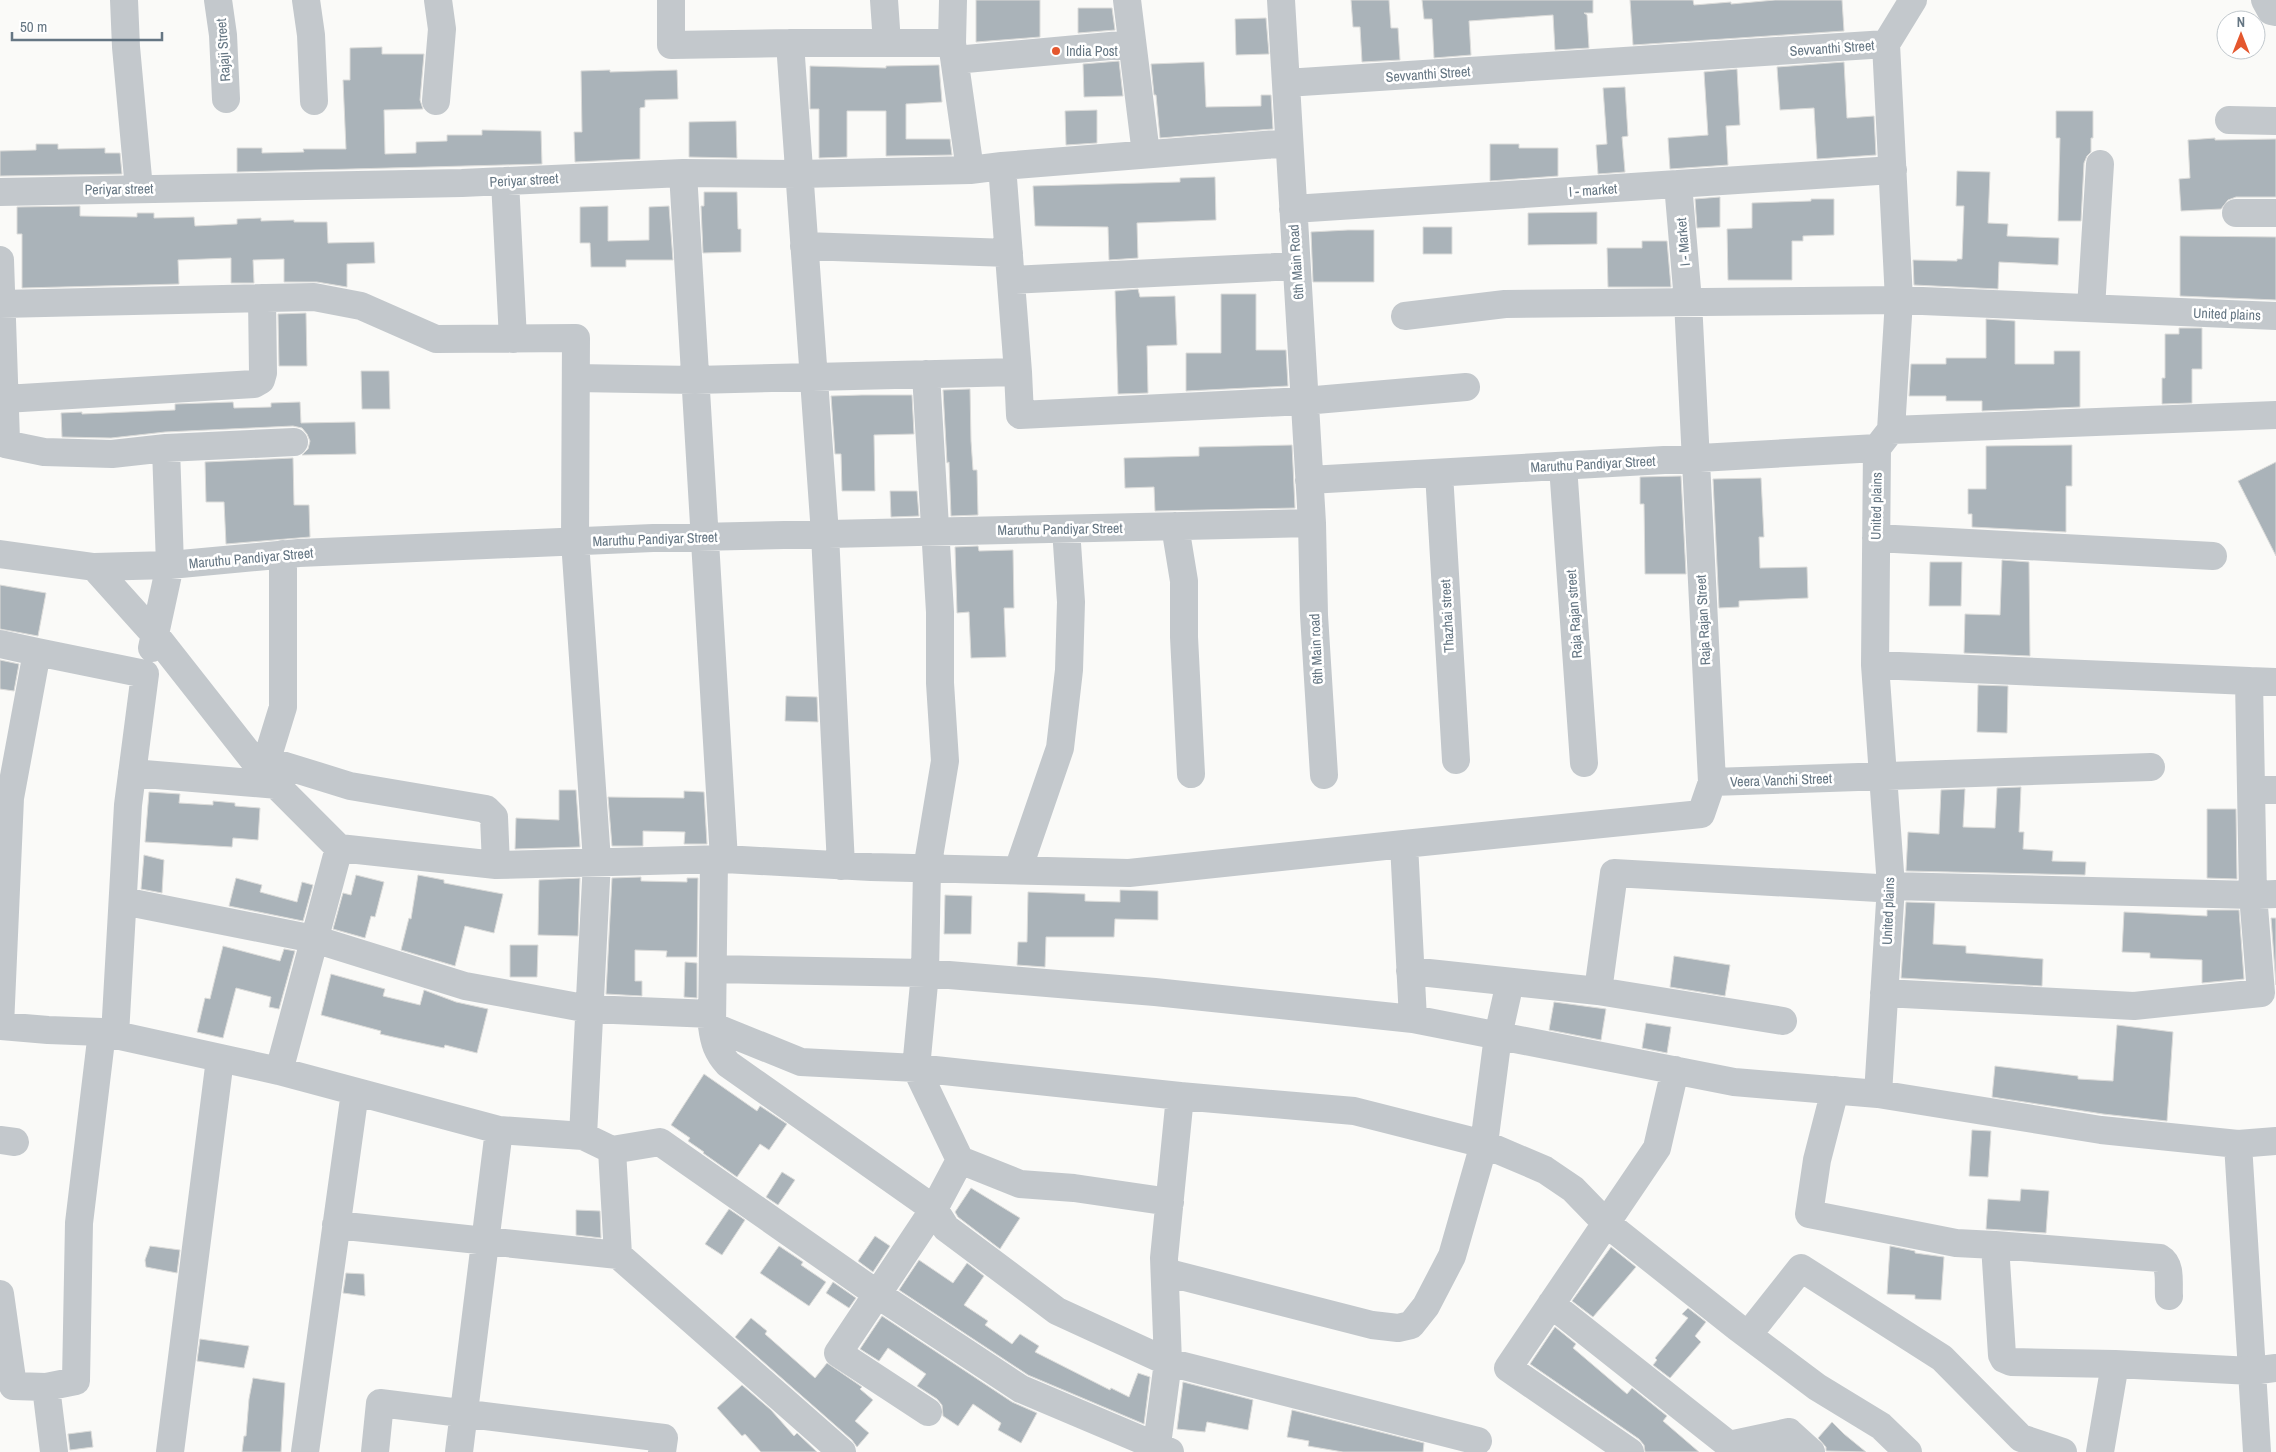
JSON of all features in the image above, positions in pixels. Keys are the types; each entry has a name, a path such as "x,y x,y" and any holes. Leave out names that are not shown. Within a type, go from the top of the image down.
{"street":[{"path":"124,0 126,47 139,189"},
{"name":"Rajaji Street","path":"218,0 224,35 226,99"},
{"path":"306,0 311,35 314,100"},
{"path":"436,101 442,29 438,0"},
{"path":"671,0 671,45 887,43 953,51 1132,44"},
{"path":"884,0 887,43"},
{"path":"953,0 953,51 970,170"},
{"path":"1126,0 1146,154"},
{"name":"6th Main Road","path":"1281,0 1312,523"},
{"path":"1886,44 1913,0"},
{"path":"2265,0 2271,11 2276,12"},
{"path":"790,43 825,534 841,866"},
{"name":"Sevvanthi Street","path":"1286,83 1886,44 1900,300"},
{"path":"2229,120 2276,121"},
{"name":"Periyar street","path":"0,192 505,181 683,173 799,174 970,170 1289,143"},
{"path":"2091,308 2100,164"},
{"path":"1002,166 1020,415 1304,401 1466,387"},
{"name":"I - market","path":"1293,209 1893,170"},
{"path":"683,173 704,537 719,859 712,1020 718,1054 728,1064 934,1209 946,1228 1057,1311 1168,1362 1478,1441"},
{"path":"505,181 513,339"},
{"name":"I - Market","path":"1678,184 1688,300 1695,458"},
{"path":"2236,213 2276,213"},
{"path":"804,246 1009,253"},
{"path":"0,260 5,399 3,446 44,452 112,454 166,448 294,442"},
{"path":"1011,280 1296,266"},
{"path":"1,304 314,297 361,306 436,339 576,338 575,541 597,861 584,1136"},
{"path":"5,399 254,384 261,380 263,373 262,298"},
{"path":"1405,316 1505,304 1688,300 1900,300"},
{"name":"United plains","path":"1878,1094 1891,886 1874,665 1876,538 1884,439 1900,300 2276,316"},
{"path":"576,378 695,380 1018,372"},
{"path":"926,374 940,612 940,683 945,760 927,869 925,973 916,1068 960,1160 1020,1184 1074,1188 1170,1202"},
{"name":"Maruthu Pandiyar Street","path":"1309,480 1695,458 1884,439 2276,415"},
{"path":"0,1294 6,1386 46,1388 76,1381 79,1224 108,1033 123,901 128,805 145,674 156,636 170,565 166,448"},
{"name":"Raja Rajan Street","path":"1695,458 1712,782"},
{"name":"Raja Rajan street","path":"1563,466 1584,763"},
{"name":"Thazhai street","path":"1439,473 1456,760"},
{"name":"Maruthu Pandiyar Street","path":"0,554 94,567 170,565 284,554 575,541 1312,523"},
{"name":"6th Main road","path":"1312,523 1314,615 1324,775"},
{"path":"1175,526 1184,581 1184,637 1191,774"},
{"path":"1018,870 1060,748 1069,670 1071,602 1066,529"},
{"path":"1876,538 2213,556"},
{"path":"269,772 283,707 284,554"},
{"path":"94,567 156,636 269,772 339,848 496,865 719,859 927,869 1129,873 1404,844 1413,1019"},
{"path":"0,644 145,674"},
{"path":"37,652 5,798 0,1026 108,1033 279,1071 498,1130 584,1136 612,1150 660,1142 877,1294 1021,1389 1161,1450 1168,1362 1164,1258 1180,1096"},
{"path":"1874,665 2276,682"},
{"path":"1884,993 2134,1006 2269,993 2264,894 2263,790 2249,682"},
{"name":"Veera Vanchi Street","path":"1404,844 1701,814 1712,782 2151,768"},
{"path":"132,773 269,772 486,810 494,817 496,865"},
{"path":"279,1071 339,848"},
{"path":"1598,991 1614,873 1878,888 1891,886 2264,894"},
{"path":"123,901 314,939 465,986 589,1008 712,1020 801,1062 916,1068 1180,1096 1354,1111 1484,1144 1545,1170 1558,1178 1573,1189 1606,1224 1818,1387 1881,1426 1908,1452"},
{"path":"713,970 925,973 1155,992 1413,1019 1734,1082 1878,1094 2101,1130 2238,1144 2276,1141"},
{"path":"1410,971 1598,991 1783,1021"},
{"path":"1165,1272 1372,1325 1398,1328 1411,1325 1426,1306 1452,1256 1484,1144 1498,1036 1510,982"},
{"path":"170,1452 220,1059"},
{"path":"1630,1452 1508,1368 1657,1148 1675,1070"},
{"path":"1834,1090 1818,1160 1809,1214 1956,1243 2160,1258 2168,1266 2169,1296"},
{"path":"305,1452 355,1092"},
{"path":"459,1452 498,1130"},
{"path":"2238,1144 2264,1369 2257,1452"},
{"path":"612,1150 618,1254"},
{"path":"928,1412 838,1353 934,1209 960,1160"},
{"path":"336,1225 618,1254 842,1452"},
{"path":"1995,1245 2002,1355 2004,1359 2011,1362 2264,1369"},
{"path":"1748,1335 1801,1268 1942,1358 2016,1445 2063,1452"},
{"path":"1551,1304 1729,1445 1781,1442 1811,1452"},
{"path":"2100,1452 2115,1364"},
{"path":"46,1388 54,1452"},
{"path":"375,1452 380,1403 664,1438 662,1452"}],"building":[{"path":"976,0 1040,0 1040,37 976,42"},
{"path":"1351,0 1389,0 1391,28 1398,28 1400,60 1362,62 1360,27 1353,27"},
{"path":"1422,0 1593,0 1593,13 1584,13 1587,15 1589,48 1555,50 1553,15 1469,21 1471,55 1434,58 1432,19 1424,19"},
{"path":"1630,0 1693,0 1694,5 1775,0 1842,0 1844,31 1633,45"},
{"path":"1078,8 1112,8 1115,30 1078,33"},
{"path":"1266,18 1269,54 1236,55 1235,19"},
{"path":"382,47 382,54 424,54 420,100 423,109 384,110 385,154 416,153 416,142 447,141 447,135 482,135 482,130 541,131 542,164 237,172 237,148 262,148 262,153 304,152 303,149 346,149 343,80 350,80 350,48"},
{"path":"1119,61 1123,96 1084,97 1083,64"},
{"path":"1204,62 1206,107 1261,106 1261,95 1271,95 1273,129 1160,138 1151,64"},
{"path":"1844,62 1847,118 1874,116 1876,155 1817,159 1814,108 1780,110 1777,67"},
{"path":"939,65 942,102 906,104 906,139 950,139 952,155 886,156 886,111 847,111 847,157 819,158 819,109 810,109 810,66 886,68 886,66"},
{"path":"1737,69 1740,125 1726,126 1728,165 1670,169 1668,138 1708,135 1704,72"},
{"path":"610,70 610,72 677,70 678,99 645,100 645,107 640,108 640,159 575,162 574,132 582,132 581,71"},
{"path":"1625,87 1628,136 1622,137 1625,172 1598,174 1596,145 1607,144 1603,88"},
{"path":"1097,110 1097,143 1066,145 1065,111"},
{"path":"2056,111 2093,111 2091,152 2084,163 2081,221 2058,221 2060,138 2056,138"},
{"path":"736,121 737,158 689,157 689,122"},
{"path":"2215,138 2215,140 2276,139 2276,197 2236,197 2228,200 2221,209 2181,211 2179,179 2190,178 2188,140"},
{"path":"36,144 58,144 58,149 105,148 105,153 120,153 122,174 0,176 0,151 36,150"},
{"path":"1490,144 1519,144 1519,148 1558,148 1558,176 1490,181"},
{"path":"1957,171 1990,172 1988,223 2008,224 2007,236 2059,238 2058,265 1999,262 1998,289 1914,285 1913,260 1957,261 1957,259 1962,259 1964,206 1956,206"},
{"path":"1215,177 1216,220 1137,223 1138,258 1109,260 1108,227 1035,226 1033,186 1180,182 1180,178"},
{"path":"704,192 737,192 738,229 741,229 741,252 703,253 701,206 704,206"},
{"path":"1720,197 1720,227 1697,228 1695,199"},
{"path":"1811,199 1834,199 1834,235 1803,236 1803,241 1792,241 1792,280 1728,280 1727,229 1752,228 1752,203 1811,201"},
{"path":"80,206 80,216 137,217 137,213 154,213 154,218 194,217 195,226 237,224 237,219 261,218 261,221 327,222 328,243 374,242 375,263 347,264 347,287 317,282 284,282 284,259 253,260 254,283 231,283 231,258 178,260 179,284 22,288 22,234 17,234 17,207"},
{"path":"608,206 608,241 649,240 649,207 669,206 673,260 626,260 626,267 591,267 590,243 580,243 580,207"},
{"path":"1597,212 1597,244 1528,245 1528,213"},
{"path":"1423,227 1452,227 1452,254 1423,254"},
{"path":"1374,230 1374,282 1313,282 1311,232"},
{"path":"2180,236 2276,237 2276,300 2180,296"},
{"path":"1642,241 1667,241 1671,287 1608,287 1607,248 1642,248"},
{"path":"1138,289 1140,297 1175,296 1177,345 1147,346 1148,393 1118,394 1115,291"},
{"path":"1221,294 1256,294 1256,350 1286,350 1288,386 1186,391 1186,353 1221,353"},
{"path":"306,313 307,366 279,366 278,314"},
{"path":"1986,319 2015,321 2015,364 2054,364 2054,351 2080,351 2080,407 1982,411 1982,401 1946,401 1946,396 1909,396 1911,364 1946,364 1946,358 1986,358"},
{"path":"2179,328 2202,328 2202,369 2192,369 2192,403 2162,404 2162,378 2165,378 2165,334 2179,334"},
{"path":"361,371 389,371 390,409 362,409"},
{"path":"970,389 971,441 973,470 977,470 978,515 951,516 943,390"},
{"path":"912,395 914,434 874,435 875,491 842,491 841,454 835,454 831,396"},
{"path":"233,402 234,408 271,407 271,403 300,402 301,423 355,422 356,454 302,455 308,449 310,441 302,428 293,426 165,432 111,438 62,437 61,413 82,412 82,414 175,410 175,404"},
{"path":"1292,445 1295,508 1155,511 1154,487 1125,488 1124,458 1199,456 1199,447"},
{"path":"2072,445 2072,486 2066,486 2066,532 1972,527 1972,514 1968,514 1968,489 1986,489 1986,446"},
{"path":"293,458 294,505 309,505 310,537 226,544 224,502 206,502 205,462"},
{"path":"2276,462 2276,556 2238,481"},
{"path":"1681,476 1686,574 1645,574 1644,504 1640,504 1640,477"},
{"path":"1761,478 1764,537 1759,537 1760,568 1807,567 1808,598 1739,601 1739,607 1719,608 1713,479"},
{"path":"890,491 917,491 919,516 891,517"},
{"path":"978,546 979,551 1013,550 1014,608 1004,608 1006,657 971,658 969,612 957,613 955,547"},
{"path":"2002,560 2029,562 2030,656 1964,653 1965,614 2000,615"},
{"path":"1930,562 1962,562 1961,606 1929,606"},
{"path":"0,585 46,593 38,636 0,629"},
{"path":"0,660 19,664 14,691 0,689"},
{"path":"1978,685 2008,686 2007,733 1977,732"},
{"path":"786,696 817,697 818,722 785,721"},
{"path":"2021,787 2019,832 2024,832 2023,849 2053,851 2052,861 2086,862 2085,875 1906,871 1908,832 1939,834 1941,790 1965,789 1963,827 1995,828 1997,788"},
{"path":"559,790 576,790 580,847 515,849 516,818 559,820"},
{"path":"684,791 704,792 707,844 684,844 685,832 643,831 643,846 612,846 608,797 684,798"},
{"path":"149,792 180,794 179,803 213,805 213,801 235,803 235,806 260,808 258,840 233,838 232,847 145,842"},
{"path":"2207,809 2236,809 2237,879 2207,878"},
{"path":"144,855 164,860 162,893 141,889"},
{"path":"356,875 384,882 375,917 371,916 365,938 333,929 343,893 351,895"},
{"path":"418,875 444,880 444,883 503,894 494,933 465,926 455,966 401,950 409,918 411,919"},
{"path":"641,877 641,881 687,882 687,878 698,878 697,957 666,957 667,951 635,950 635,981 642,981 642,996 606,994 612,878"},
{"path":"236,878 262,885 260,892 297,902 302,882 313,885 303,921 229,906"},
{"path":"580,878 578,936 538,935 539,880"},
{"path":"1120,890 1158,891 1158,920 1115,919 1114,937 1046,937 1045,967 1017,965 1018,942 1027,942 1028,892 1085,894 1085,901 1120,902"},
{"path":"945,895 972,896 971,934 944,934"},
{"path":"1906,902 1935,903 1933,944 1966,946 1966,953 2043,959 2042,986 1901,978"},
{"path":"2207,910 2239,910 2244,979 2202,983 2202,960 2150,958 2150,953 2122,952 2124,912 2207,916"},
{"path":"2271,918 2276,918 2276,985"},
{"path":"510,945 538,945 537,977 510,977"},
{"path":"223,946 280,961 284,949 295,951 279,1009 269,1007 271,997 236,988 223,1038 197,1032 205,998 210,999"},
{"path":"1674,956 1730,965 1725,996 1670,987"},
{"path":"685,962 697,963 697,998 684,997"},
{"path":"331,974 385,989 383,996 420,1005 424,990 456,1002 488,1009 477,1053 445,1045 444,1048 380,1034 381,1031 321,1015"},
{"path":"1554,1002 1606,1009 1601,1040 1549,1030"},
{"path":"1646,1023 1671,1027 1667,1053 1642,1048"},
{"path":"2117,1025 2173,1032 2167,1121 2103,1114 1992,1097 1995,1066 2078,1076 2078,1079 2113,1081"},
{"path":"704,1074 757,1111 760,1106 787,1124 769,1150 760,1144 737,1177 703,1153 688,1141 690,1138 671,1125"},
{"path":"1972,1130 1991,1131 1988,1177 1969,1176"},
{"path":"782,1172 795,1180 778,1205 766,1197"},
{"path":"971,1188 1020,1218 1000,1249 958,1217 955,1212"},
{"path":"2021,1189 2049,1191 2046,1233 1986,1229 1988,1199 2020,1201"},
{"path":"729,1209 745,1220 722,1255 705,1244"},
{"path":"576,1210 600,1211 601,1238 576,1235"},
{"path":"875,1236 890,1246 873,1272 858,1261"},
{"path":"150,1246 180,1250 177,1273 146,1267 145,1260"},
{"path":"779,1246 803,1262 801,1265 826,1282 809,1306 760,1273"},
{"path":"1890,1246 1915,1251 1915,1253 1944,1257 1941,1300 1915,1299 1915,1295 1887,1294"},
{"path":"1611,1247 1636,1267 1593,1317 1572,1301"},
{"path":"919,1260 953,1283 967,1263 984,1276 964,1305 988,1321 985,1325 1012,1344 1020,1334 1039,1346 1035,1352 1110,1390 1111,1388 1129,1397 1138,1373 1150,1377 1144,1424 1028,1375 899,1290"},
{"path":"346,1273 364,1274 365,1296 343,1293"},
{"path":"833,1282 856,1298 849,1308 826,1293"},
{"path":"1688,1308 1706,1322 1695,1336 1701,1342 1670,1378 1653,1365 1657,1360 1655,1358 1688,1318 1682,1314"},
{"path":"882,1316 1012,1402 1037,1413 1021,1443 998,1430 1001,1423 973,1404 958,1426 943,1416 942,1405 937,1399 917,1386 926,1374 888,1348 879,1361 860,1349"},
{"path":"751,1318 767,1331 765,1334 815,1378 827,1363 862,1387 860,1389 873,1400 855,1421 869,1433 857,1447 852,1440 735,1337"},
{"path":"1555,1327 1576,1344 1573,1348 1627,1394 1632,1388 1667,1416 1663,1421 1699,1452 1645,1452 1644,1445 1639,1439 1530,1364"},
{"path":"200,1339 249,1346 244,1368 197,1361"},
{"path":"253,1378 285,1383 281,1452 242,1452 244,1436 246,1436"},
{"path":"1183,1382 1253,1400 1248,1430 1207,1422 1205,1432 1177,1429"},
{"path":"742,1385 771,1410 794,1436 797,1433 817,1452 761,1452 745,1434 742,1436 717,1408"},
{"path":"1292,1410 1424,1443 1423,1452 1343,1452 1308,1446 1309,1441 1287,1437"},
{"path":"1832,1422 1866,1452 1826,1451 1826,1447 1818,1438"},
{"path":"91,1431 93,1447 70,1450 68,1434"}],"place":[{"name":"India Post","path":"1056,51"}]}
